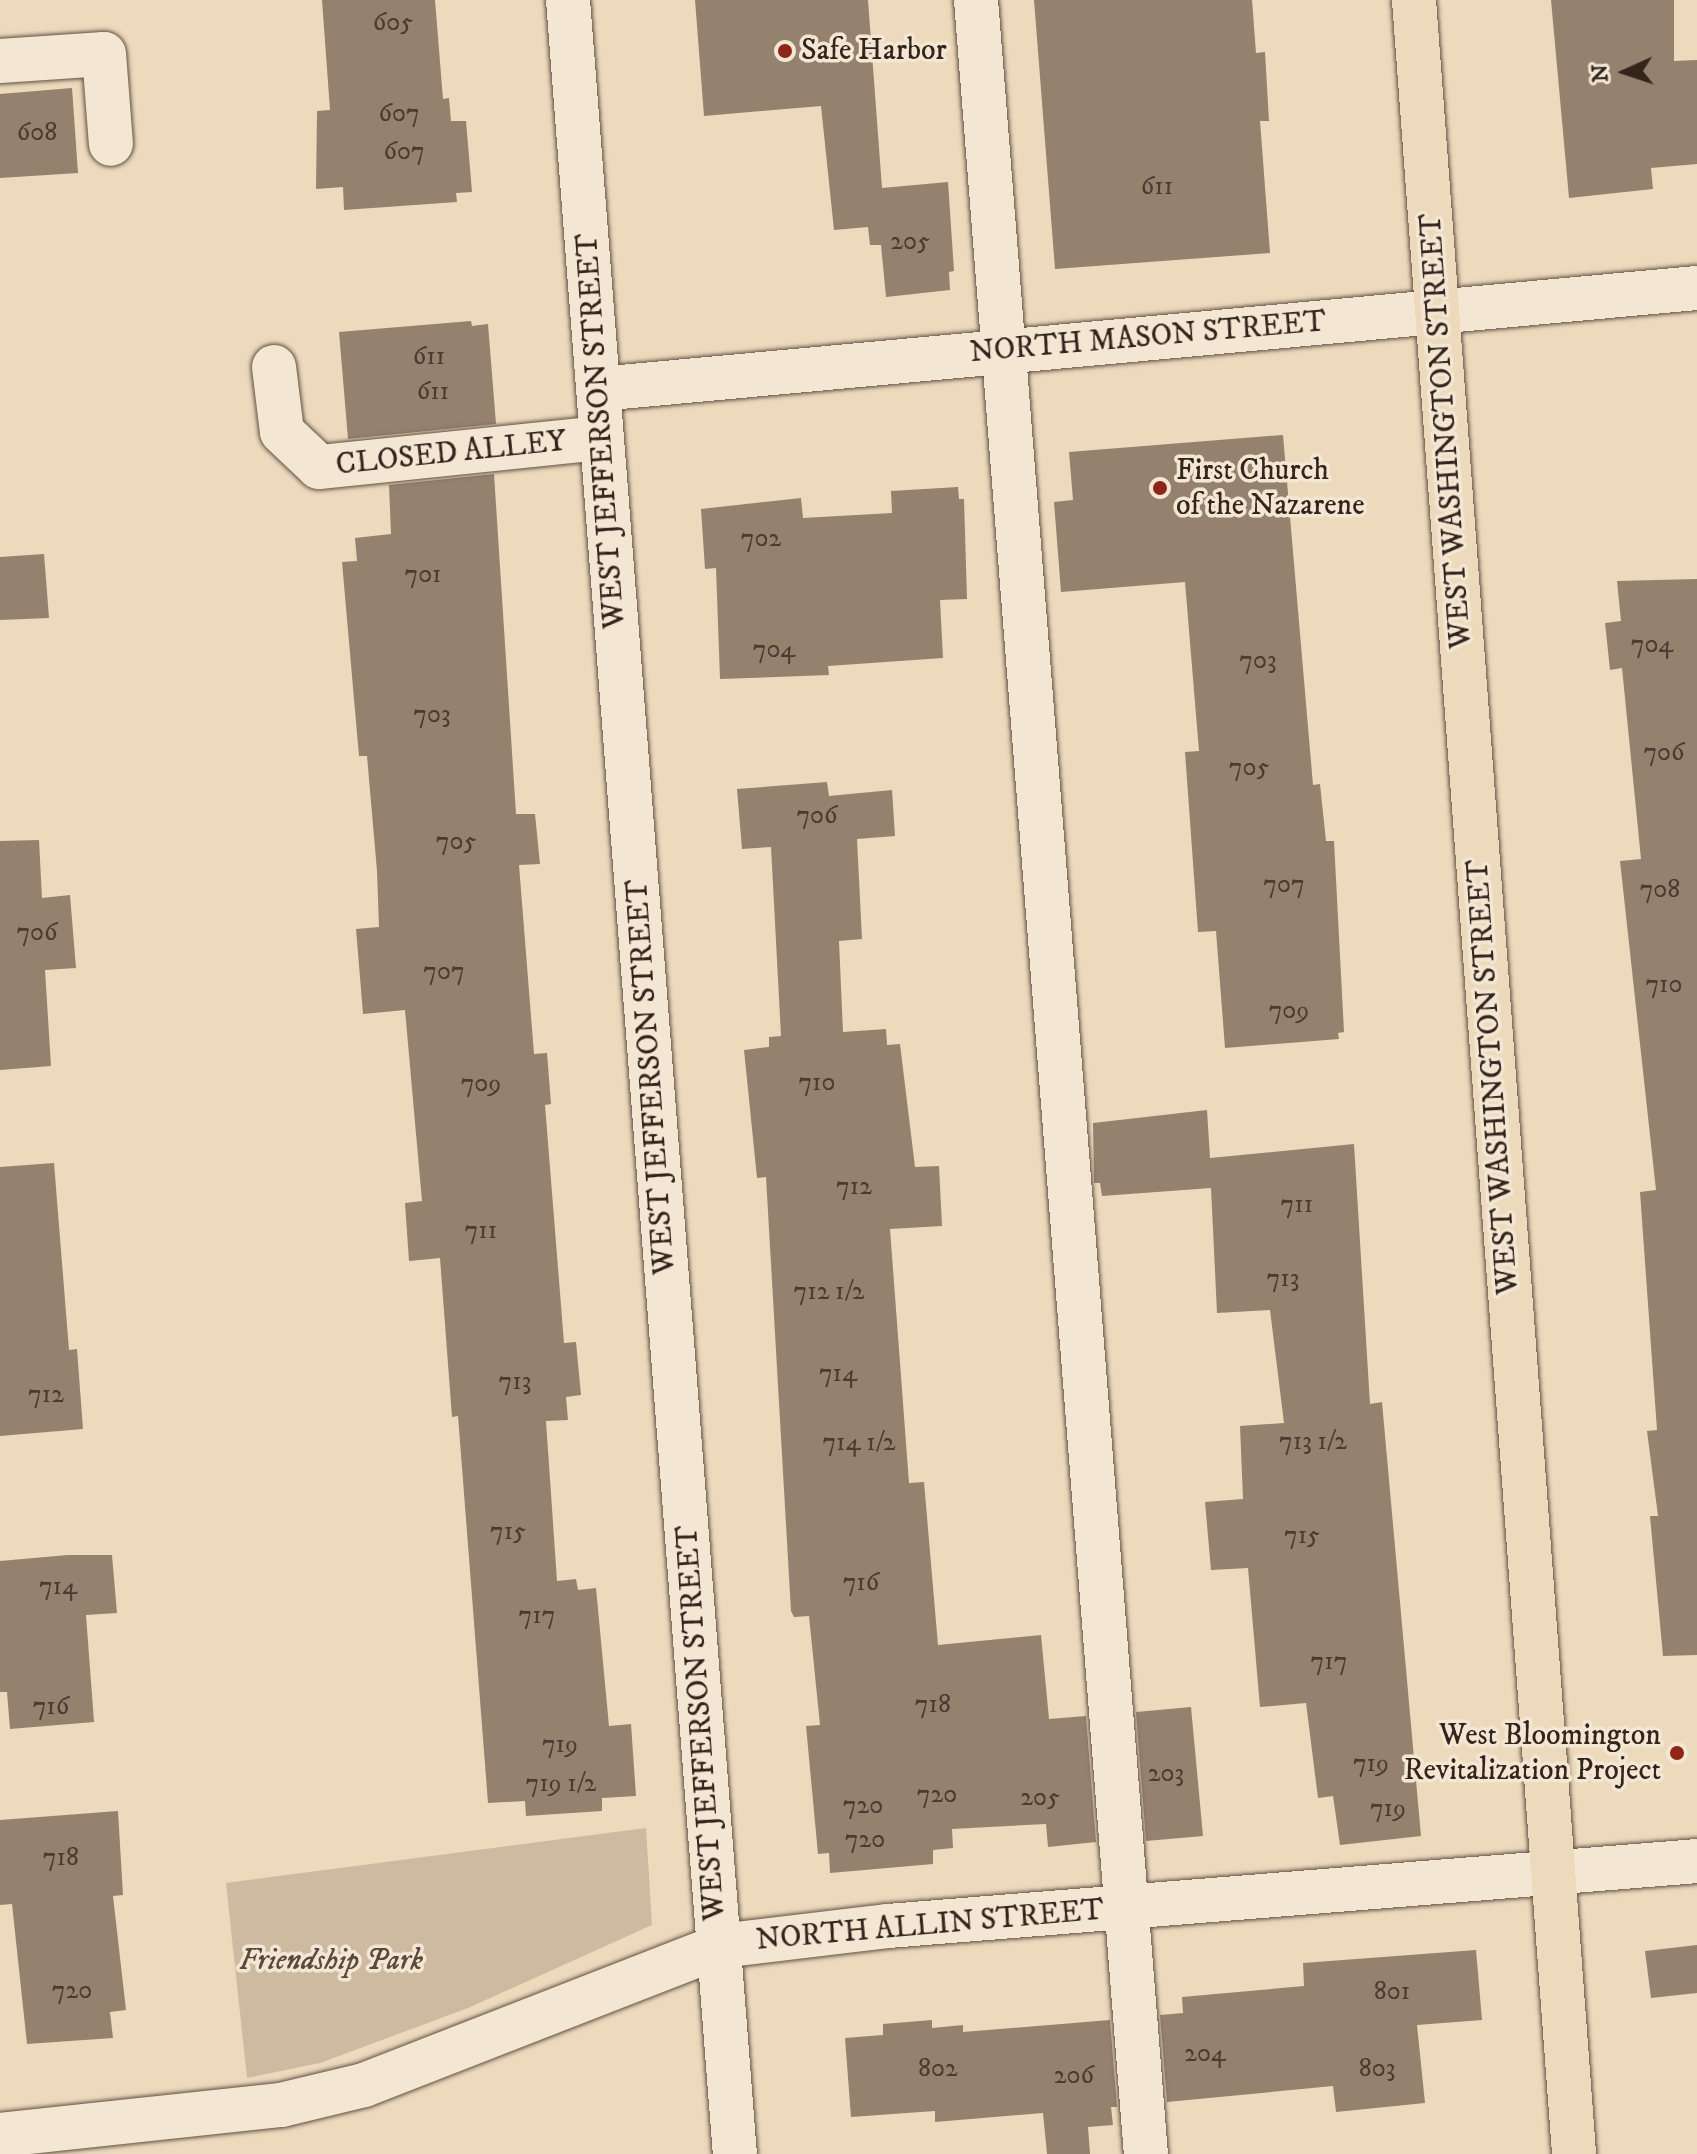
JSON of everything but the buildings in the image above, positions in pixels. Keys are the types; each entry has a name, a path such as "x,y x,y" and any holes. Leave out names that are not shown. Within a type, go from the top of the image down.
{"main road":[{"name":"WEST WASHINGTON STREET","path":"1414,0 1574,2154"}],"street":[{"name":"WEST JEFFERSON STREET","path":"568,0 735,2154"},
{"path":"976,0 1146,2154"},
{"path":"0,61 104,54 111,144"},
{"name":"NORTH MASON STREET","path":"599,389 1697,288"},
{"name":"CLOSED ALLEY","path":"274,367 282,432 319,467 602,438"},
{"name":"NORTH ALLIN STREET","path":"0,2135 281,2105 364,2085 720,1946 1125,1907 1697,1861"}],"green space":[{"name":"Friendship Park","path":"646,1828 652,1925 468,2008 320,2063 247,2078 226,1883"}],"place":[{"name":"Safe Harbor","path":"785,51"},
{"name":"First Church of the Nazarene","path":"1160,488"},
{"name":"West Bloomington Revitalization Project","path":"1677,1753"}]}
